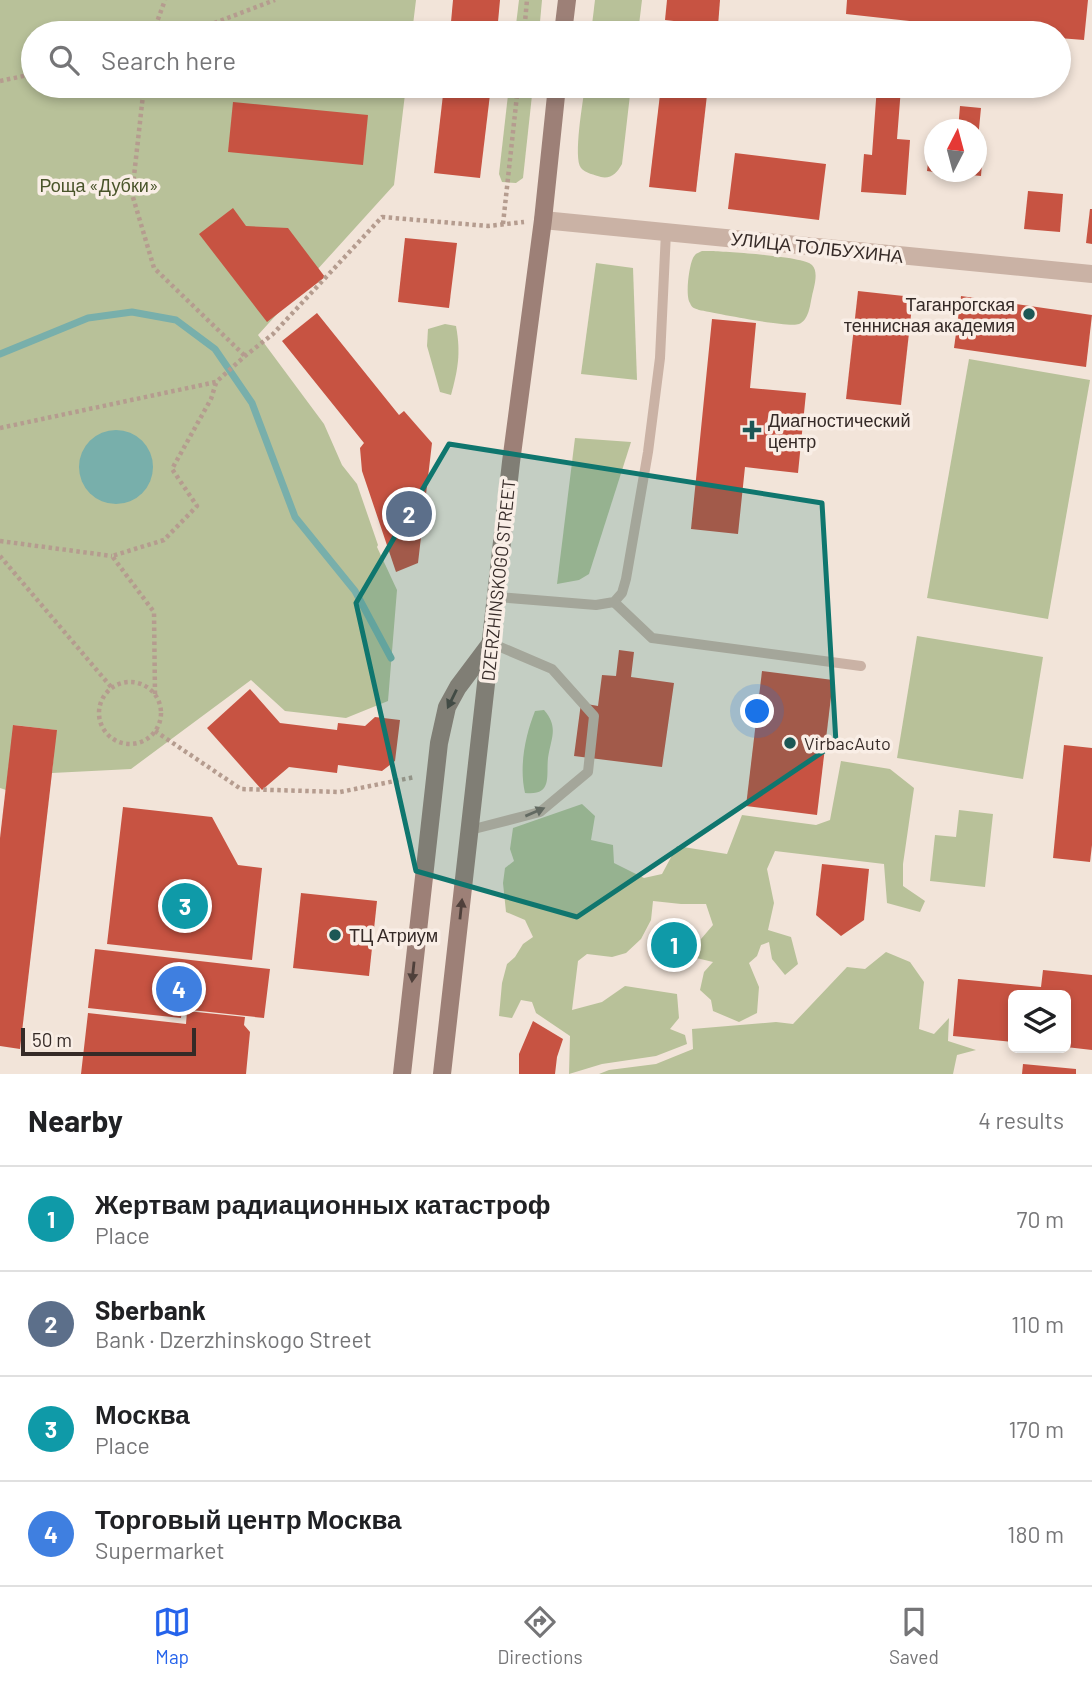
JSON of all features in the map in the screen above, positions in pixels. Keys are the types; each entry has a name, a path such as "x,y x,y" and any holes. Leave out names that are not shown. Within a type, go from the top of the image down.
{"main road":[{"path":"564,21 567,0"},
{"name":"DZERZHINSKOGO STREET","path":"442,1074 511,462 543,220 556,98"},
{"path":"402,1074 439,743 447,707 458,687 491,643"}],"street":[{"name":"УЛИЦА ТОЛБУХИНА","path":"543,220 1092,274"}],"lane":[{"path":"497,597 596,605 614,602 622,593 648,452 660,358 666,232"},
{"path":"614,602 652,638 861,666"},
{"path":"470,830 540,812 588,772 594,716 552,669 491,643"}],"path":[{"path":"157,21 165,0"},
{"path":"220,21 275,0"},
{"path":"525,21 527,0"},
{"path":"0,81 21,77"},
{"path":"143,98 132,194 154,268 245,356"},
{"path":"503,224 517,98"},
{"path":"0,541 112,556 164,540 197,506 172,469 211,399 216,383 273,334 382,218 488,226 543,220"},
{"path":"0,428 216,383"},
{"path":"0,556 112,688"},
{"path":"112,556 154,612 155,694"},
{"path":"120,683 139,683 155,694 161,712 160,722 147,738 138,743 117,741 102,726 100,705 112,688 120,683"},
{"path":"155,731 242,789 340,792 436,773"}],"highlighted area":[{"path":"449,444 822,503 836,743 577,917 416,871 356,603"}],"green space":[{"name":"Роща «Дубки»","path":"0,0 416,0 413,21 21,21 21,98 405,98 394,185 258,335 324,424 342,465 357,484 377,547 397,590 388,701 346,718 285,711 251,680 131,769 52,773 56,730 14,725 6,790 0,788"},
{"path":"519,0 542,0 540,21 516,21"},
{"path":"595,0 642,0 639,21 592,21"},
{"path":"508,98 532,98 523,178 516,183 502,182 499,174"},
{"path":"583,98 630,98 622,164 616,173 601,177 581,168 578,153"},
{"path":"702,251 781,257 812,265 815,280 807,316 799,324 792,325 693,308 688,294 689,274 693,258"},
{"path":"596,263 633,268 637,380 581,374"},
{"path":"445,324 456,326 458,345 457,369 451,395 440,392 427,346 428,329"},
{"path":"969,359 1090,380 1048,619 927,598"},
{"path":"575,438 631,442 589,574 579,580 557,584"},
{"path":"917,636 1043,657 1023,779 897,758"},
{"path":"544,710 553,727 546,783 540,791 525,793 523,762 528,731 535,711"},
{"path":"841,761 890,769 914,788 903,864 903,886 925,901 920,912 887,903 884,864 775,851 767,869 774,903 768,930 791,937 798,964 785,975 772,959 769,942 761,945 757,956 749,963 759,987 757,1013 739,1022 713,1011 711,1000 700,990 704,972 713,962 688,956 691,946 713,925 706,904 653,901 651,920 641,939 626,953 612,957 587,954 578,961 572,1010 602,1002 625,986 677,994 679,1018 670,1029 685,1035 687,1044 656,1056 602,1064 569,1074 570,1036 536,1013 532,1002 521,1000 512,1018 499,1016 507,964 523,944 533,937 525,920 506,912 503,883 505,868 514,861 510,849 513,828 582,804 595,816 591,840 613,845 614,863 644,878 662,874 677,846 727,854 742,815 816,825 830,820"},
{"path":"959,810 993,814 985,887 930,881 935,835 956,837"},
{"path":"886,952 910,962 924,982 919,1029 934,1034 949,1018 948,1041 976,1050 957,1055 953,1074 599,1074 609,1070 656,1064 693,1049 692,1029 776,1022 793,1024 847,967 865,969"}],"water":[{"path":"116,430 130,433 142,441 150,453 153,467 150,481 142,493 130,501 116,504 102,501 90,493 82,481 79,467 82,453 90,441 102,433"}],"building":[{"path":"453,0 500,0 498,21 451,21"},
{"path":"667,0 720,0 718,21 665,20"},
{"path":"847,0 1088,0 1084,40 1071,39 1071,21 910,21 846,14"},
{"path":"443,98 490,98 480,178 434,173"},
{"path":"660,98 707,98 696,192 649,187"},
{"path":"876,98 900,98 897,139 910,140 906,195 861,192 864,154 872,155"},
{"path":"233,102 368,115 363,165 228,152"},
{"path":"960,106 981,108 980,119 959,119"},
{"path":"735,153 826,164 819,220 728,209"},
{"path":"1028,191 1063,194 1060,232 1024,229"},
{"path":"233,208 246,226 288,228 325,277 267,322 199,234"},
{"path":"1092,209 1092,244 1086,243"},
{"path":"405,238 457,243 449,308 398,302"},
{"path":"858,291 913,297 901,405 846,399"},
{"path":"961,296 1092,315 1086,367 954,348"},
{"path":"317,313 399,415 404,411 432,443 418,563 396,572 362,471 360,448 364,443 282,341"},
{"name":"Диагностический центр","path":"712,319 756,323 750,388 806,393 798,473 745,467 738,534 691,529"},
{"path":"619,650 634,652 631,677 674,683 662,767 574,756 581,703 598,706 602,675 616,676"},
{"name":"VirbacAuto","path":"762,671 833,680 817,815 746,806"},
{"path":"250,689 280,723 337,730 338,723 365,726 375,717 400,720 395,761 382,771 338,765 337,773 289,767 262,790 207,728"},
{"path":"13,725 57,730 20,1049 0,1046 0,838"},
{"path":"1064,745 1092,748 1090,862 1053,858"},
{"path":"123,807 212,817 238,865 262,868 252,960 107,944"},
{"path":"822,864 869,869 864,920 841,936 816,915"},
{"name":"ТЦ Атриум","path":"301,893 377,901 369,976 293,968"},
{"path":"95,949 270,969 264,1018 182,1009 181,1018 88,1008"},
{"path":"1043,970 1092,975 1092,1050 1071,1048 1071,990 1008,990 1008,1042 953,1036 958,979 1041,987"},
{"path":"187,1011 245,1017 244,1025 250,1032 246,1074 81,1074 88,1013 186,1024"},
{"path":"533,1021 563,1039 555,1074 519,1074 519,1054"},
{"path":"1023,1064 1076,1069 1076,1074 1022,1074"}],"waterway":[{"path":"0,354 88,318 132,312 176,320 215,349 252,403 295,517 355,591 391,658"}],"place":[{"name":"Таганрогская теннисная академия","path":"1029,314"},
{"name":"Диагностический центр","path":"752,430"},
{"name":"Sberbank","path":"409,514"},
{"name":"VirbacAuto","path":"790,743"},
{"name":"Москва","path":"185,906"},
{"name":"ТЦ Атриум","path":"335,935"},
{"name":"Жертвам радиационных катастроф","path":"674,945"},
{"name":"Торговый центр Москва","path":"179,989"}]}
